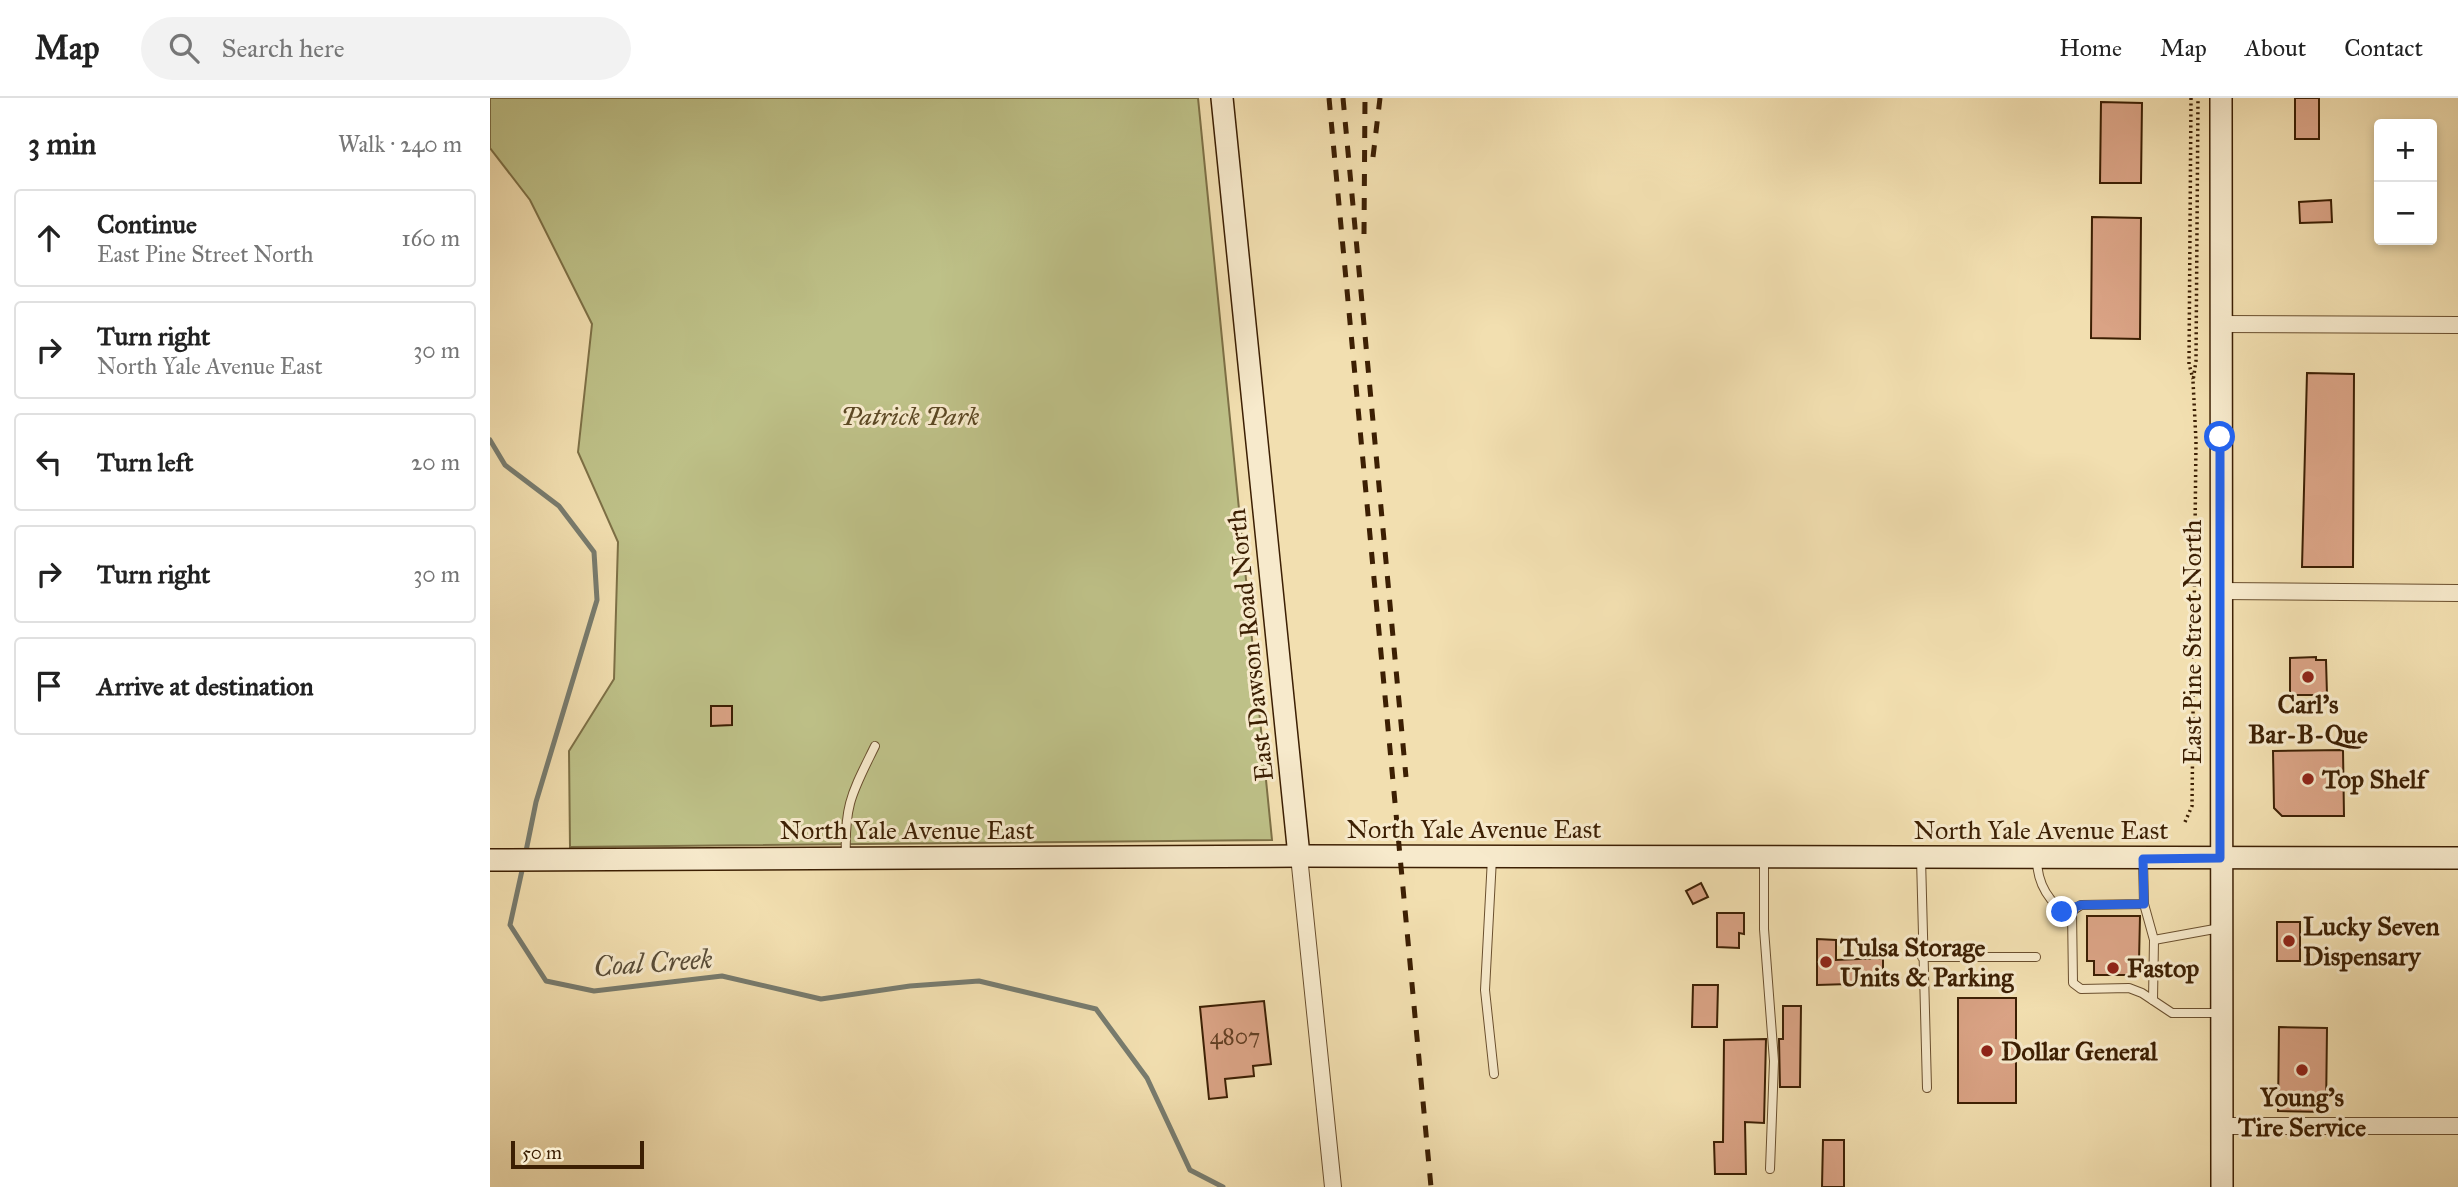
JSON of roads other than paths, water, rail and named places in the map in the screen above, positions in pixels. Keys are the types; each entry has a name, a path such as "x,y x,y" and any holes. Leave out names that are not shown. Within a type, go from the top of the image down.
{"main road":[{"name":"East Dawson Road North","path":"1222,98 1299,856"},
{"name":"East Pine Street North","path":"2221,98 2222,1187"},
{"name":"North Yale Avenue East","path":"490,860 1299,856 2458,858"}],"street":[{"path":"2220,324 2458,324"},
{"path":"2220,591 2458,593"},
{"name":"East Dawson Road North","path":"1299,856 1333,1187"},
{"path":"2221,1126 2458,1126"}],"lane":[{"path":"846,858 845,825 850,796 875,746"},
{"path":"1492,858 1485,990 1494,1074"},
{"path":"1764,858 1764,929 1774,1060 1770,1169"},
{"path":"1921,858 1927,1088"},
{"path":"2037,858 2042,886 2055,905 2071,917"},
{"path":"2143,859 2144,904 2154,940 2153,1000"},
{"path":"2144,904 2075,907 2071,917 2073,983 2081,989 2129,988 2172,1013 2221,1013"},
{"path":"2154,940 2220,928"},
{"path":"1922,957 2036,957"}],"waterway":[{"name":"Coal Creek","path":"490,440 505,465 559,506 594,552 597,600 536,802 525,856"},
{"name":"Coal Creek","path":"523,866 510,925 546,981 594,991 722,976 821,999 910,986 979,981 1096,1009 1147,1078 1190,1170 1223,1187"}],"railway":[{"path":"1329,98 1431,1187"},
{"path":"1343,98 1406,777"},
{"path":"1364,234 1365,98"},
{"path":"1373,157 1380,98"}],"place":[{"name":"Carl's Bar-B-Que","path":"2308,677"},
{"name":"Top Shelf","path":"2308,779"},
{"name":"Lucky Seven Dispensary","path":"2289,941"},
{"name":"Tulsa Storage Units & Parking","path":"1826,962"},
{"name":"Fastop","path":"2113,968"},
{"name":"Dollar General","path":"1987,1051"},
{"name":"Young's Tire Service","path":"2302,1070"}],"park label":[{"name":"Patrick Park","path":"910,416"}]}
